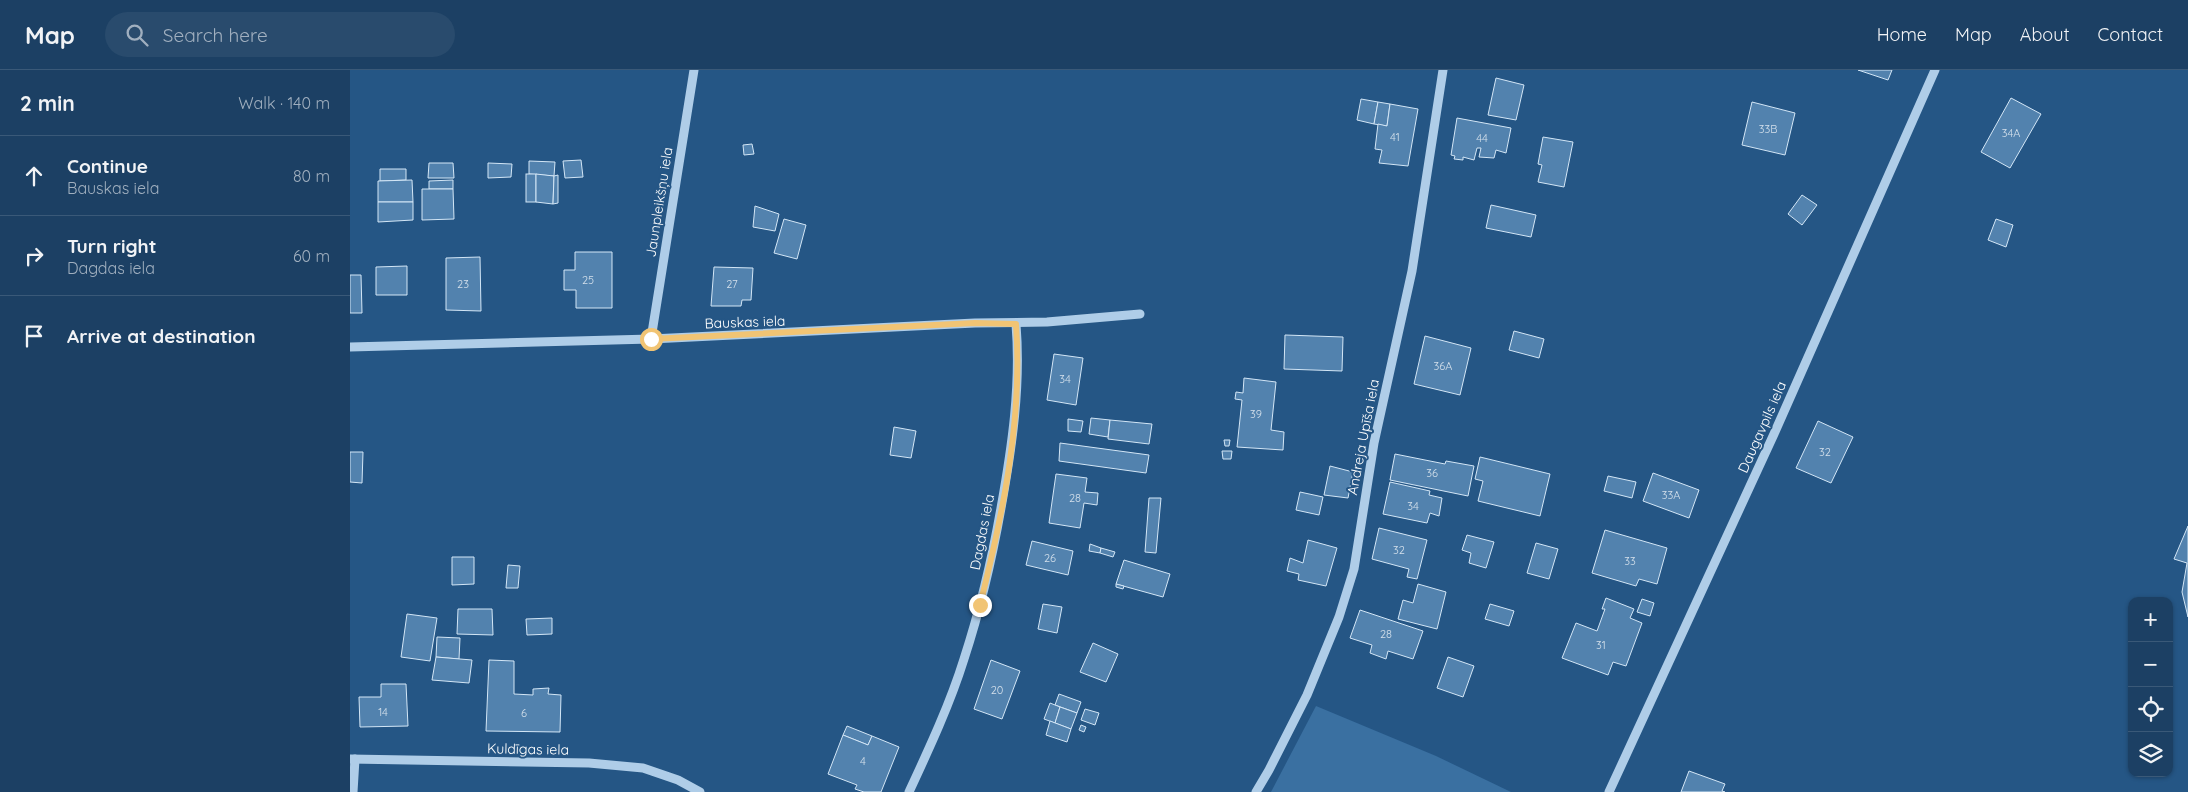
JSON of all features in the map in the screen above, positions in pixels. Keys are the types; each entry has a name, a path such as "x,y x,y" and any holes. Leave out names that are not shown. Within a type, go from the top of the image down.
{"street":[{"name":"Jaunpleikšņu iela","path":"651,339 694,70"},
{"name":"Andreja Upīša iela","path":"1256,792 1307,694 1340,617 1354,569 1374,443 1412,271 1443,70"},
{"name":"Daugavpils iela","path":"1609,792 1774,434 1934,70"},
{"name":"Bauskas iela","path":"350,347 651,339 966,324 1016,324 1140,314"},
{"name":"Dagdas iela","path":"909,792 964,660 993,554 1006,484 1017,400 1019,361 1016,324"},
{"path":"352,759 354,792"},
{"name":"Kuldīgas iela","path":"352,759 588,763 643,768 678,780 700,792"}],"shaded area":[{"path":"1316,706 1436,756 1511,792 1271,792"}],"building":[{"path":"1858,70 1892,70 1888,80"},
{"path":"1496,78 1524,85 1516,120 1488,115"},
{"path":"2011,98 2041,114 2010,168 1981,152"},
{"path":"1361,99 1378,102 1374,124 1357,120"},
{"path":"1378,102 1390,104 1387,126 1374,124"},
{"path":"1752,102 1795,113 1785,155 1742,145"},
{"path":"1390,104 1418,109 1408,166 1379,163 1382,150 1375,149 1378,124 1387,126"},
{"path":"1457,118 1511,128 1506,153 1496,150 1494,158 1479,157 1481,148 1477,148 1474,160 1463,157 1463,160 1454,159 1455,156 1451,155"},
{"path":"1543,137 1573,142 1564,187 1538,182 1542,165 1538,164"},
{"path":"752,144 754,154 744,155 743,145"},
{"path":"581,160 583,177 565,178 563,161"},
{"path":"529,161 555,162 554,176 529,174"},
{"path":"429,163 453,163 454,178 428,178"},
{"path":"488,163 512,164 511,177 488,178"},
{"path":"380,169 406,169 406,180 380,181"},
{"path":"526,174 536,174 536,202 526,202"},
{"path":"536,174 554,176 553,204 536,202"},
{"path":"558,175 558,203 553,204 554,176"},
{"path":"412,180 413,202 378,202 378,181"},
{"path":"453,180 453,189 429,189 429,181"},
{"path":"422,189 453,189 454,219 422,220"},
{"path":"1802,195 1817,205 1802,225 1788,214"},
{"path":"378,202 413,202 413,220 378,222"},
{"path":"1491,205 1536,215 1531,237 1486,228"},
{"path":"755,206 779,214 775,231 753,227"},
{"path":"784,219 806,225 797,259 774,253"},
{"path":"1996,219 2013,225 2006,247 1988,240"},
{"path":"575,252 612,252 612,308 576,308 576,290 564,290 564,270 575,270"},
{"path":"480,257 481,311 446,310 446,258"},
{"path":"407,266 407,295 376,295 376,267"},
{"path":"714,267 753,268 751,300 742,300 741,306 711,306"},
{"path":"350,275 361,275 362,313 350,313"},
{"path":"1514,331 1544,339 1539,358 1509,350"},
{"path":"1285,335 1343,337 1342,371 1284,369"},
{"path":"1425,336 1471,348 1460,395 1414,384"},
{"path":"1054,354 1083,358 1076,405 1047,400"},
{"path":"1244,378 1276,382 1271,430 1284,432 1283,450 1237,447 1242,400 1235,399 1236,392 1243,393"},
{"path":"1091,418 1110,420 1108,437 1089,434"},
{"path":"1068,419 1083,421 1081,432 1068,431"},
{"path":"1110,420 1152,424 1149,444 1108,439"},
{"path":"1818,421 1853,437 1831,483 1796,468"},
{"path":"894,427 916,431 911,458 890,455"},
{"path":"1224,440 1230,440 1229,446 1225,446"},
{"path":"1060,443 1149,455 1146,473 1059,461"},
{"path":"1222,451 1232,451 1231,459 1223,459"},
{"path":"350,452 363,452 362,483 350,482"},
{"path":"1395,454 1445,464 1446,461 1474,466 1468,496 1390,480"},
{"path":"1480,457 1550,474 1540,516 1478,501 1483,481 1475,479"},
{"path":"1330,466 1353,472 1348,498 1324,495"},
{"path":"1653,473 1699,490 1689,518 1643,501"},
{"path":"1056,474 1087,478 1085,492 1098,493 1097,505 1084,503 1080,528 1049,523"},
{"path":"1608,476 1636,482 1632,498 1604,491"},
{"path":"1390,482 1430,491 1429,495 1442,498 1439,516 1430,513 1427,523 1383,514"},
{"path":"1300,492 1323,497 1319,515 1296,510"},
{"path":"1149,498 1161,498 1156,553 1145,552"},
{"path":"2188,526 2188,617 2182,592 2187,563 2174,559"},
{"path":"1379,528 1427,540 1417,579 1407,577 1409,569 1372,559"},
{"path":"1605,530 1667,548 1657,584 1639,579 1636,586 1592,573"},
{"path":"1467,535 1494,542 1486,568 1469,563 1471,553 1462,550"},
{"path":"1308,540 1337,548 1326,586 1298,580 1299,574 1287,571 1290,558 1303,563"},
{"path":"1032,541 1073,551 1068,575 1026,565"},
{"path":"1536,543 1558,549 1549,579 1527,573"},
{"path":"1090,544 1101,548 1100,553 1089,551"},
{"path":"1101,548 1115,552 1113,557 1100,553"},
{"path":"452,557 474,557 474,584 452,585"},
{"path":"1124,560 1170,574 1163,597 1116,584"},
{"path":"508,565 520,566 518,588 506,588"},
{"path":"1116,584 1124,586 1123,589 1116,587"},
{"path":"1418,584 1446,592 1437,629 1398,619 1403,600 1413,603"},
{"path":"1606,598 1634,609 1630,618 1642,623 1626,666 1613,662 1608,675 1562,658 1576,623 1597,631 1605,609 1602,609"},
{"path":"1642,599 1654,603 1650,616 1637,612"},
{"path":"1043,604 1062,607 1057,633 1038,629"},
{"path":"1490,604 1514,611 1509,626 1485,619"},
{"path":"458,609 492,609 493,635 457,634"},
{"path":"1360,610 1423,631 1413,659 1388,651 1386,659 1370,653 1372,645 1350,638"},
{"path":"407,614 437,618 430,661 401,657"},
{"path":"552,618 552,634 527,635 526,619"},
{"path":"437,637 460,638 459,659 436,657"},
{"path":"1093,643 1118,654 1106,682 1080,672"},
{"path":"436,657 472,660 469,683 432,680"},
{"path":"1448,657 1474,666 1463,697 1437,688"},
{"path":"489,660 514,661 514,694 533,695 533,689 549,688 548,694 561,695 560,732 486,731"},
{"path":"991,660 1020,671 1002,719 974,709"},
{"path":"381,684 406,684 408,726 360,727 359,697 381,697"},
{"path":"1059,694 1081,702 1077,713 1055,705"},
{"path":"1050,703 1060,707 1055,723 1044,719"},
{"path":"1060,707 1077,713 1071,729 1055,723"},
{"path":"1085,709 1099,713 1095,725 1081,720"},
{"path":"1050,721 1071,729 1067,742 1046,735"},
{"path":"1081,725 1086,727 1084,732 1079,730"},
{"path":"847,726 872,736 868,745 843,735"},
{"path":"843,735 868,745 872,736 899,747 881,792 864,792 855,789 857,785 828,774"},
{"path":"1689,771 1725,784 1722,791 1725,792 1681,792"}],"route":[{"path":"651,339 844,331 975,323 1016,324 1019,361 1017,400 1006,484 993,554 980,605"}]}
